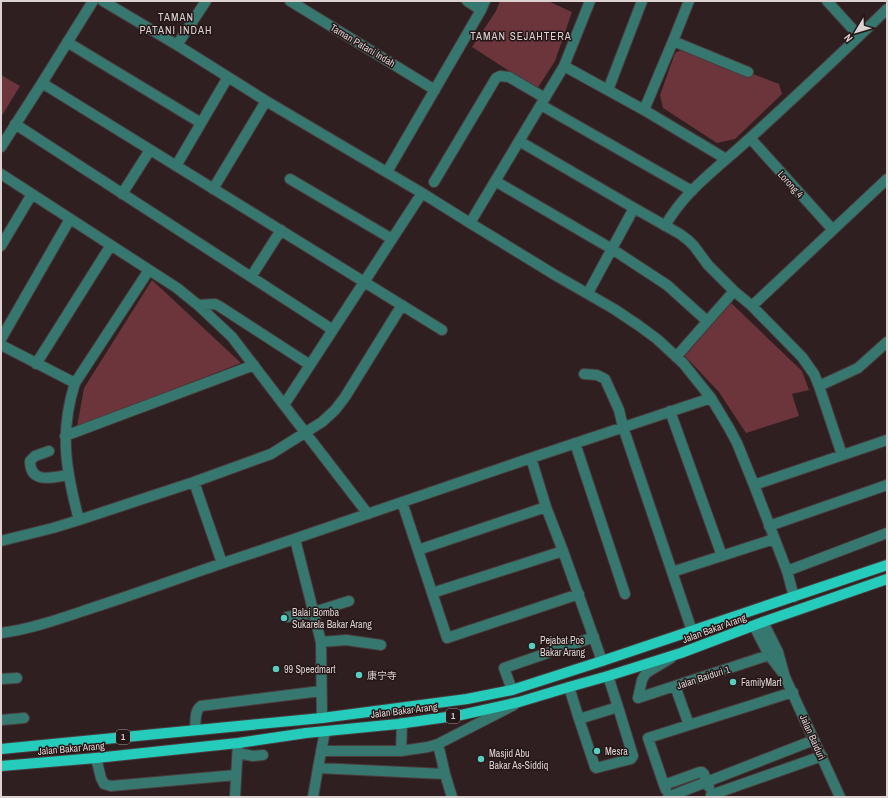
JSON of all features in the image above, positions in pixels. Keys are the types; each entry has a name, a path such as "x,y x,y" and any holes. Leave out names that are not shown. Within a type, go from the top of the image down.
{"main road":[{"name":"Jalan Bakar Arang","path":"1,749 322,718 467,699 512,690 887,565"},
{"name":"Jalan Bakar Arang","path":"1,766 238,748 325,731 461,715 519,702 681,653 887,579"},
{"path":"52,744 53,761"}],"street":[{"path":"1,147 92,1"},
{"path":"104,1 266,101 422,192 470,224 588,293 657,339 683,363 710,398 737,442 794,596"},
{"path":"177,45 206,1"},
{"name":"Taman Patani Indah","path":"290,1 435,90"},
{"path":"387,172 483,6 467,1"},
{"path":"470,224 564,66 590,1"},
{"path":"608,90 642,1"},
{"path":"644,110 674,41 689,1"},
{"path":"827,1 859,36"},
{"path":"665,226 680,202 692,190 750,138 887,9"},
{"path":"674,41 748,72"},
{"path":"67,42 201,123"},
{"path":"564,66 644,110 726,160"},
{"path":"434,182 496,78 500,76 509,77 543,101 692,190"},
{"path":"176,166 228,77"},
{"path":"42,83 442,330"},
{"path":"213,189 266,101"},
{"path":"15,124 333,330"},
{"name":"Lorong 4","path":"750,138 833,230"},
{"path":"519,141 688,240 708,265 734,291 752,306 802,357 814,374 819,386 842,455"},
{"path":"122,194 150,150"},
{"path":"1,174 150,270 177,288 198,305 232,337 368,514"},
{"path":"290,178 392,239"},
{"path":"752,306 887,179"},
{"path":"495,181 612,249 667,285 708,321"},
{"path":"284,406 422,192"},
{"path":"1,246 32,194"},
{"path":"588,293 634,208"},
{"path":"1,338 70,219"},
{"path":"251,277 281,230"},
{"path":"36,364 111,245"},
{"path":"79,520 68,475 65,436 70,398 75,383 150,270"},
{"path":"676,357 734,291"},
{"path":"198,305 215,304 219,306 310,365"},
{"path":"1,541 54,528 79,520 194,482 271,454 322,422 346,397 402,305"},
{"path":"819,386 858,368 887,342"},
{"path":"1,345 75,383"},
{"path":"65,436 254,365"},
{"path":"584,374 597,374 605,379 619,410 623,427 692,631"},
{"path":"1,633 38,625 145,591 222,563 710,398"},
{"path":"670,411 722,556"},
{"path":"754,485 887,440"},
{"path":"574,443 625,594"},
{"path":"49,451 35,456 30,461 30,467 34,474 40,478 68,475"},
{"path":"531,458 546,507 579,594 602,661"},
{"path":"194,482 222,563"},
{"path":"769,526 887,485"},
{"path":"402,502 447,638 579,594"},
{"path":"418,550 546,507"},
{"path":"786,571 887,533"},
{"path":"295,539 321,642 322,718"},
{"path":"672,572 774,539"},
{"path":"432,593 563,551"},
{"path":"287,617 314,612 349,601"},
{"name":"Jalan Baiduri","path":"759,624 769,655 785,677"},
{"name":"Jalan Baiduri","path":"759,624 778,652 785,677 840,797"},
{"path":"512,690 504,668 594,637"},
{"path":"321,642 346,640 381,645"},
{"name":"Jalan Baiduri 1","path":"681,653 646,673 642,680 638,698 769,655"},
{"path":"569,687 595,767 631,759 633,756 608,676"},
{"path":"1,679 18,678"},
{"path":"675,686 689,725"},
{"path":"195,730 196,712 201,706 321,690"},
{"path":"792,692 648,738 668,797 814,740"},
{"path":"320,751 401,751 428,748 519,702"},
{"path":"579,719 618,708"},
{"path":"1,720 24,718"},
{"path":"401,751 402,723"},
{"path":"313,797 320,751 325,731"},
{"path":"438,744 452,797"},
{"path":"234,797 238,748 253,756 263,755"},
{"path":"664,785 702,772 707,782 709,796 822,756"},
{"path":"96,758 104,784 111,786 236,775"},
{"path":"318,768 445,774"}],"shaded area":[{"path":"500,1 548,1 572,12 555,61 537,89 472,47 496,11"},
{"path":"685,48 779,84 782,94 735,139 717,143 663,108 660,95 675,53"},
{"path":"1,75 20,86 1,117"},
{"path":"152,280 241,363 77,427 84,388"},
{"path":"731,303 802,371 809,390 792,394 799,416 746,433 719,392 685,356"}],"place":[{"name":"Balai Bomba Sukarela Bakar Arang","path":"284,618"},
{"name":"Pejabat Pos Bakar Arang","path":"532,646"},
{"name":"99 Speedmart","path":"276,669"},
{"name":"康宁寺","path":"359,675"},
{"name":"FamilyMart","path":"733,682"},
{"name":"Mesra","path":"597,751"},
{"name":"Masjid Abu Bakar As-Siddiq","path":"481,759"}],"district":[{"name":"TAMAN PATANI INDAH","path":"176,23"},
{"name":"TAMAN SEJAHTERA","path":"521,36"}]}
